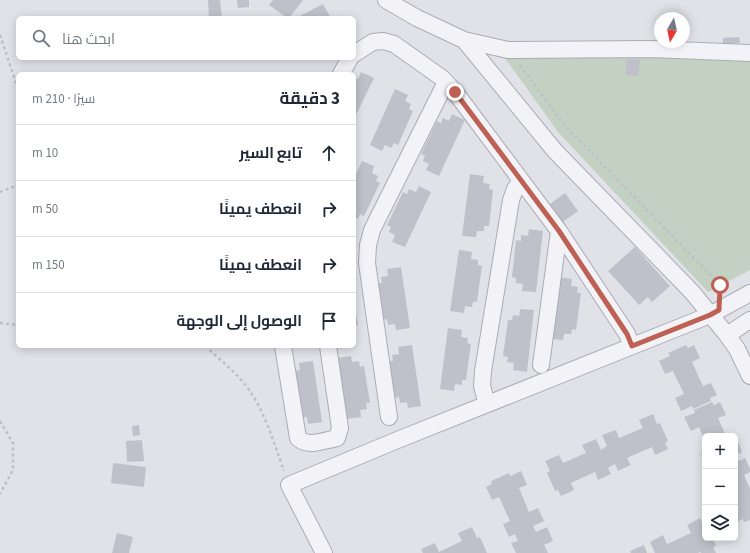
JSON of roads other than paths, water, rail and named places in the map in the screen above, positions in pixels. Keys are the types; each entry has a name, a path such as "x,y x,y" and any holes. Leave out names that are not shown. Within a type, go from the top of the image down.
{"street":[{"path":"386,0 417,18 464,40 508,50 651,49 750,53"},
{"path":"464,40 554,151 692,292 714,312 737,349 750,376"},
{"path":"356,53 373,42 383,41 394,44 446,82 559,231 627,334 632,346"},
{"path":"341,72 349,60"},
{"path":"389,417 367,263 361,254 368,245 372,230 446,82"},
{"path":"487,404 482,386 483,371 511,200 515,188 521,180"},
{"path":"541,364 559,231"},
{"path":"324,553 289,485 714,312 750,293"},
{"path":"727,335 750,320"},
{"path":"282,348 298,438 302,442 308,444 337,438 340,434 328,348"}]}
